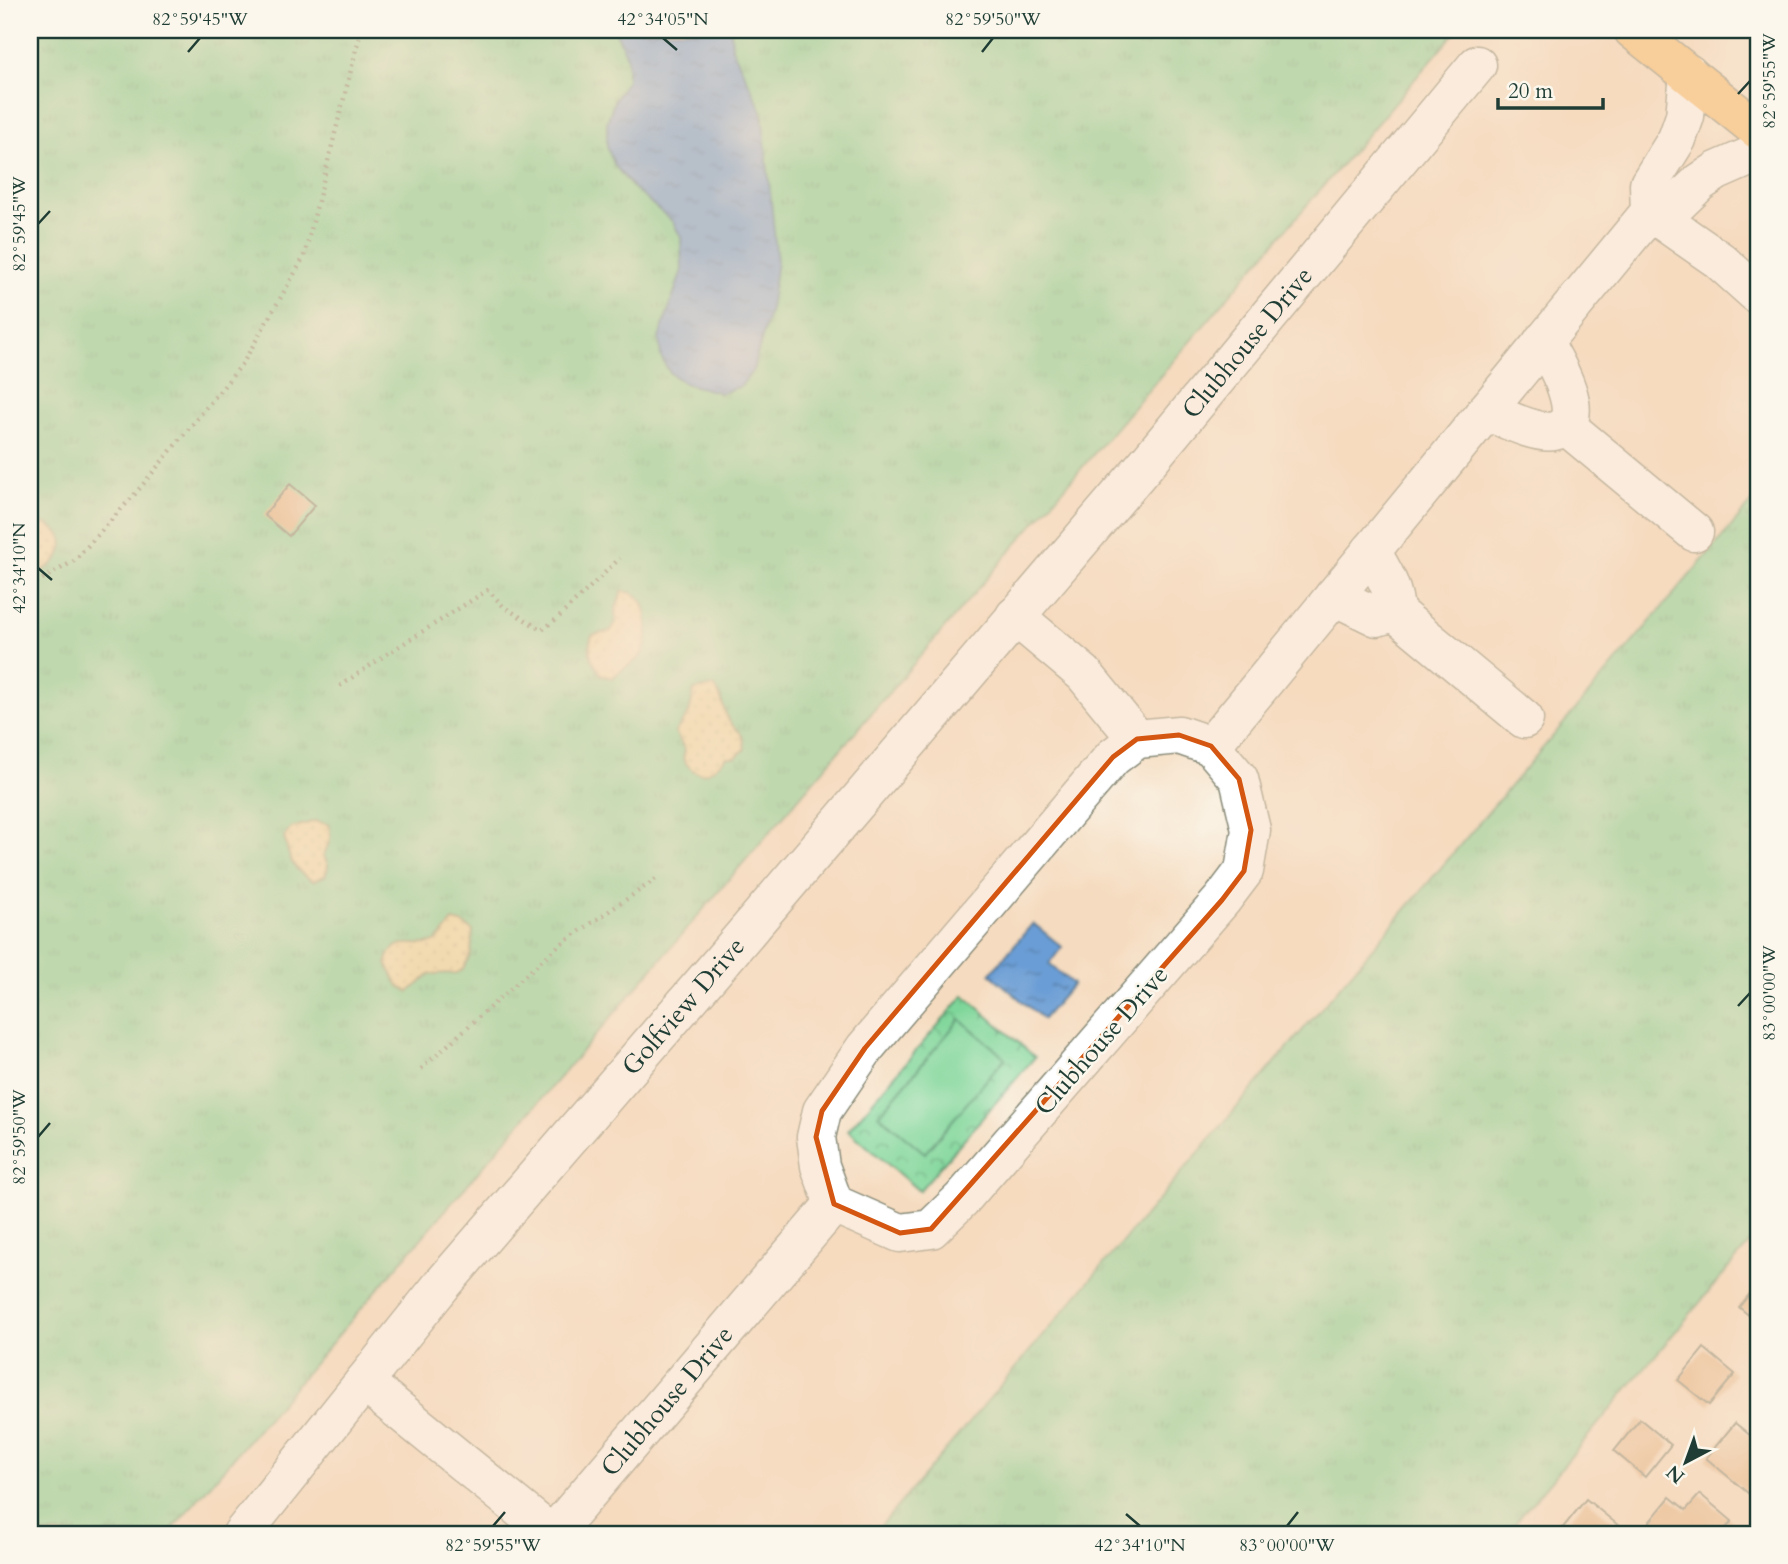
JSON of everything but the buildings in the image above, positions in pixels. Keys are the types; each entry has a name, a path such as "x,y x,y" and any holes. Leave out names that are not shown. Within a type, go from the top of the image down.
{"main road":[{"path":"1633,30 1758,130"}],"street":[{"name":"Clubhouse Drive","path":"1015,616 1146,464 1477,65"},
{"path":"1650,212 1649,184 1677,139 1685,116 1689,74"},
{"path":"834,1204 820,1166 816,1137 822,1111 874,1038 1112,757 1137,739 1179,735 1211,746 1650,212 1675,206 1699,183 1717,171 1758,153"},
{"path":"1650,212 1719,260 1758,295"},
{"path":"1486,411 1540,430 1554,431 1565,425 1570,414 1570,397 1544,341"},
{"path":"1565,425 1693,532"},
{"path":"1371,551 1390,582 1395,598 1395,612"},
{"path":"1334,596 1377,617 1395,612"},
{"path":"1395,612 1524,719"},
{"path":"1015,616 1084,674 1137,739"},
{"name":"Golfview Drive","path":"242,1534 441,1286 706,980 1015,616"},
{"name":"Clubhouse Drive","path":"552,1534 834,1204 900,1233 931,1229 962,1199 1222,900 1244,871 1251,831 1239,779 1211,746"},
{"path":"364,1382 552,1534"}],"path":[{"path":"30,586 74,561 135,494 243,363 304,257 361,30"},
{"path":"340,686 488,590 504,607 542,630 620,558"},
{"path":"421,1069 558,946 656,879"}],"highlighted area":[{"path":"1179,735 1211,746 1239,779 1251,830 1244,871 1222,900 931,1229 900,1233 834,1204 816,1137 822,1111 865,1048 1113,757 1137,739"}],"green space":[{"path":"30,30 1457,30 168,1534 30,1534"},
{"path":"1758,495 1758,1233 1506,1534 874,1534"},
{"path":"964,995 1035,1057 919,1191 848,1130"},
{"path":"960,1019 1005,1058 925,1153 879,1115"}],"sand":[{"path":"30,525 49,525 61,535 63,542 61,553 54,563 38,573 30,571"},
{"path":"622,591 635,594 644,605 647,638 639,658 613,678 602,676 589,647 592,635 610,631 616,622 615,611"},
{"path":"714,686 728,719 741,733 745,749 736,757 727,757 710,771 699,773 683,759 685,750 675,732 689,713 694,690"},
{"path":"315,821 328,824 330,836 323,856 328,868 325,876 313,881 300,873 292,863 284,837 291,828"},
{"path":"453,921 462,923 473,931 471,954 463,969 457,973 430,974 409,992 399,986 386,964 395,947 400,944 434,942"}],"water":[{"path":"615,30 731,30 732,48 762,111 777,262 770,309 753,370 741,386 721,393 684,383 670,373 661,357 659,338 682,270 681,237 672,221 633,188 615,166 607,147 607,123 615,99 627,80 627,56"},
{"path":"1033,923 1062,947 1049,964 1073,984 1043,1019 990,974"}]}
